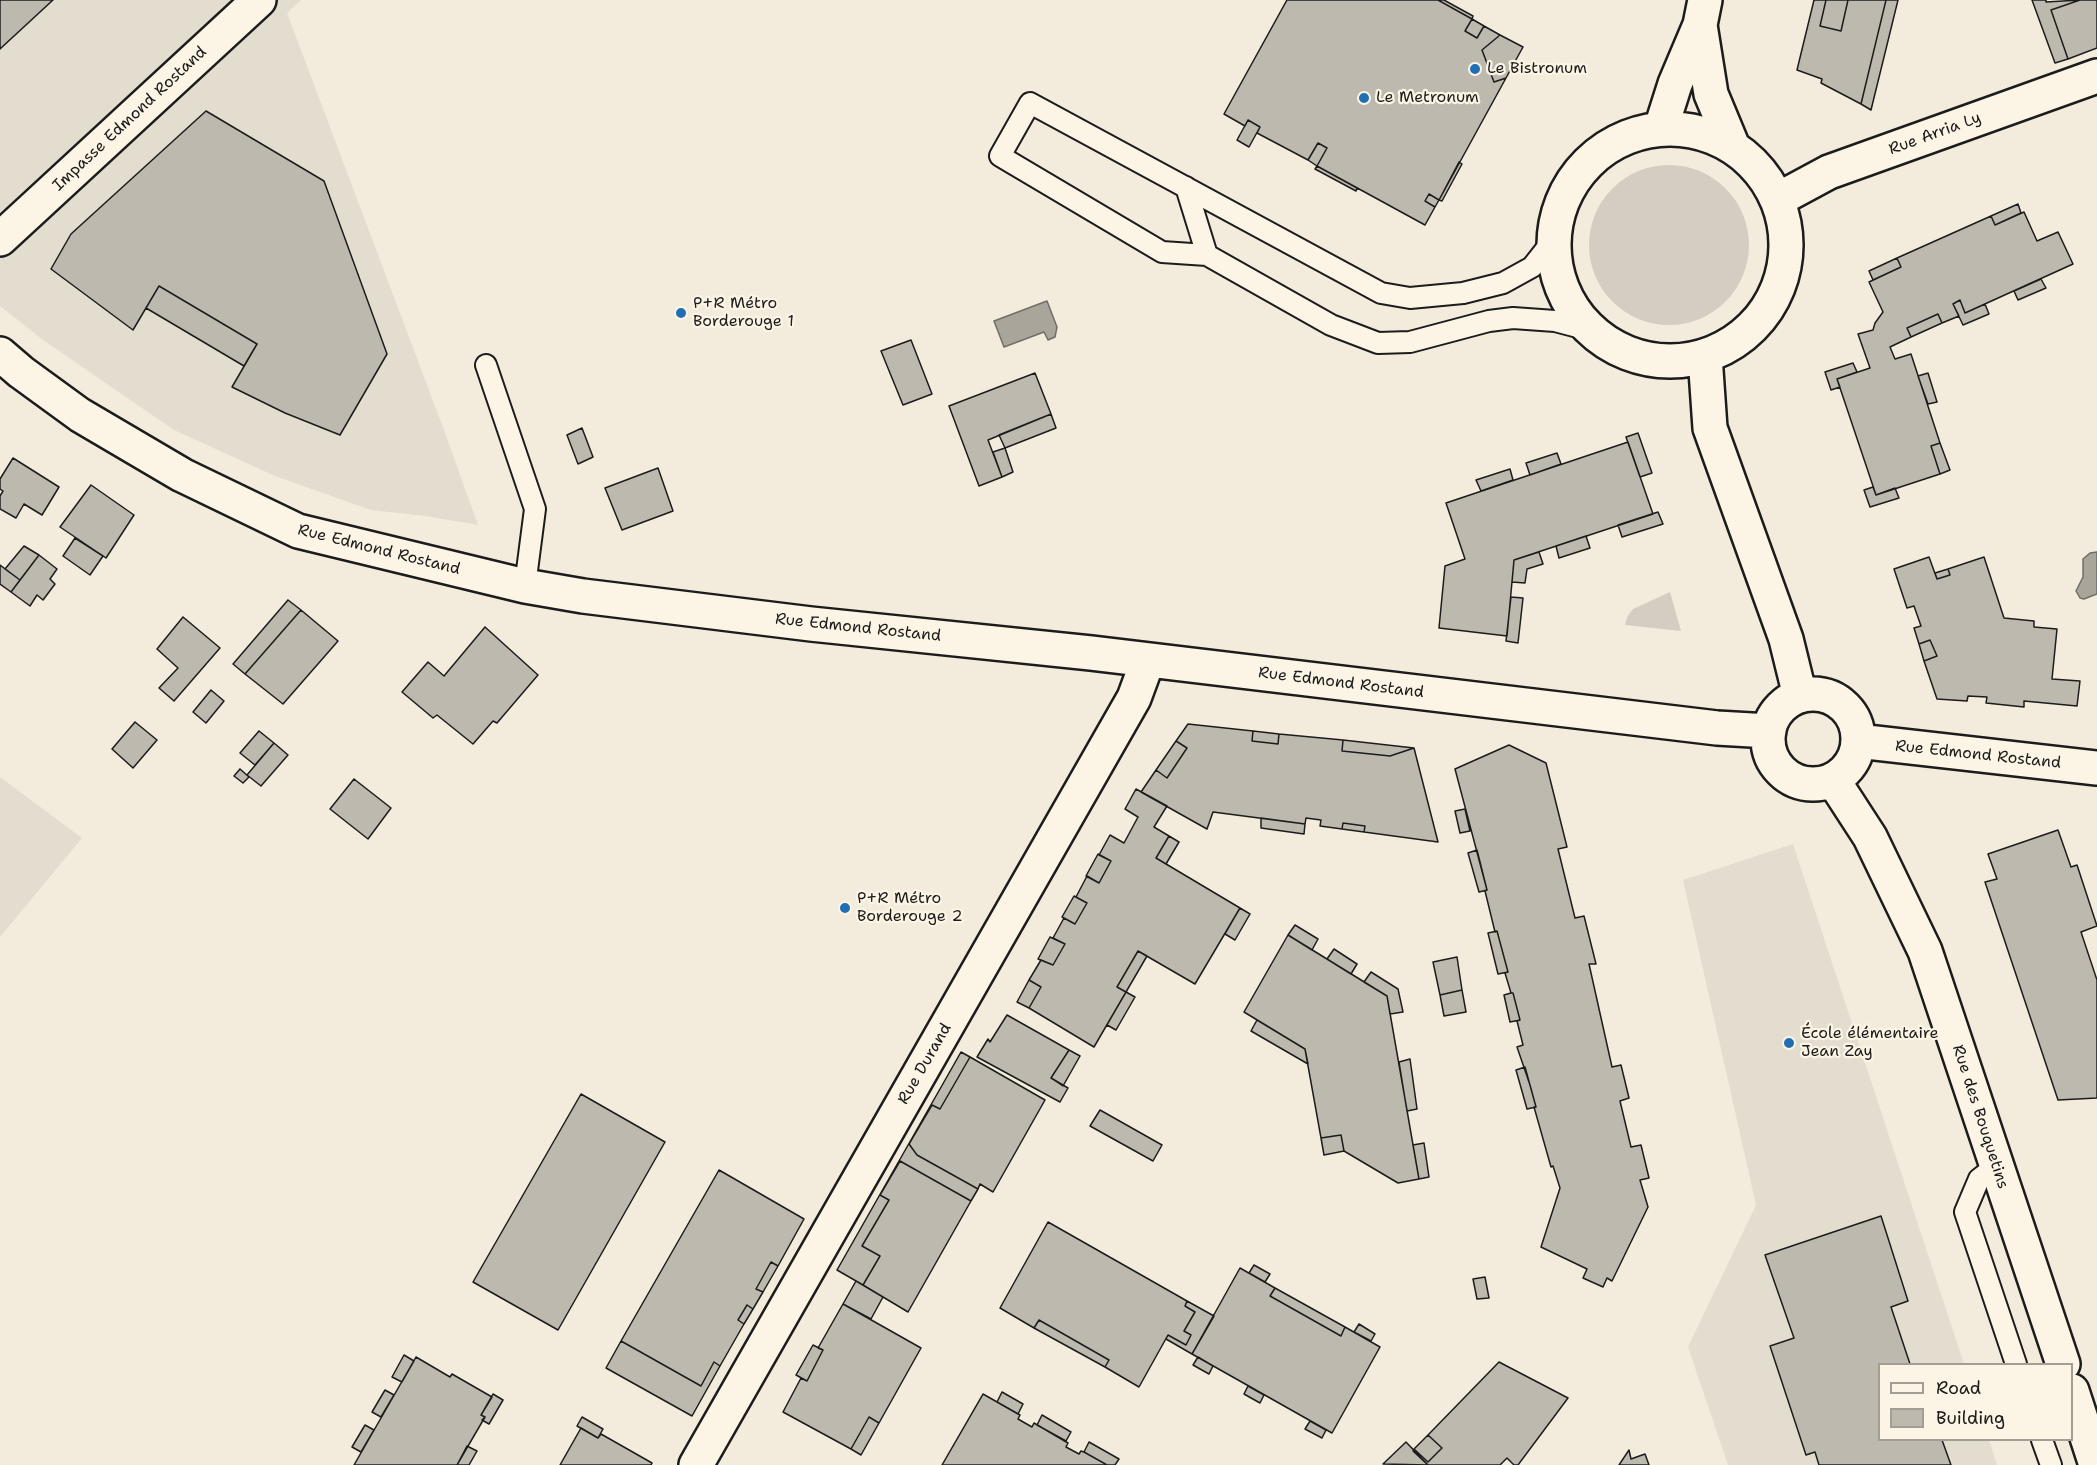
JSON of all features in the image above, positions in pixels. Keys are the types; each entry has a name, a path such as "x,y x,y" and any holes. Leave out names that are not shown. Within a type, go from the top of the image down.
{"street":[{"name":"Impasse Edmond Rostand","path":"0,239 259,0"},
{"path":"1661,128 1675,84 1703,12"},
{"path":"1703,12 1711,94 1732,147"},
{"name":"Rue Arria Ly","path":"1777,200 1828,172 2097,76"},
{"path":"1661,128 1686,130 1711,136 1732,147 1759,170 1777,200 1783,220 1786,242 1784,263 1771,303 1743,336 1725,348 1705,356 1683,361 1661,361 1639,357 1618,349 1593,331 1570,304 1560,284 1555,267 1554,239 1558,213 1564,197 1583,167 1610,144 1643,131 1661,128"},
{"name":"Rue Edmond Rostand","path":"0,354 21,372 90,421 182,475 298,531 525,586 583,596 811,624 1148,660 1718,728 1769,731"},
{"path":"1705,356 1710,428 1786,639 1800,696"},
{"name":"Rue Durand","path":"696,1465 1134,698 1148,660"},
{"path":"1814,694 1828,697 1851,714 1857,727 1856,753 1843,774 1833,780 1817,784 1801,783 1786,775 1775,763 1769,748 1769,731 1773,719 1789,701 1800,696 1814,694"},
{"name":"Rue Edmond Rostand","path":"1858,741 2097,768"},
{"name":"Rue des Bouquetins","path":"1833,780 1870,837 1925,951 2062,1363"},
{"path":"2073,1393 2097,1465"}],"lane":[{"path":"1554,239 1532,267 1503,283 1463,293 1410,298 1381,293 1030,103 1000,156 1162,252 1207,255 1331,325 1378,343 1410,342 1489,321 1513,318 1555,321 1593,331"},
{"path":"1186,187 1207,255"},
{"path":"486,365 535,509 525,586"},
{"path":"1996,1166 1980,1179 1965,1212 2015,1363"},
{"path":"2042,1441 2051,1465"}],"shaded area":[{"path":"0,0 301,0 287,13 478,525 371,510 275,476 174,430 43,340 0,306"},
{"path":"1669,165 1685,166 1700,171 1714,178 1726,188 1736,200 1743,214 1748,229 1748,261 1743,276 1736,290 1726,302 1714,312 1700,319 1685,324 1669,325 1653,324 1638,319 1624,312 1612,302 1602,290 1595,276 1590,261 1589,245 1590,229 1595,214 1602,200 1612,188 1624,178 1638,171 1653,166"},
{"path":"1047,301 1057,327 1055,337 1048,340 1044,332 1004,347 994,321"},
{"path":"2097,552 2097,594 2084,599 2080,598 2076,591 2083,577 2083,559 2090,553"},
{"path":"1670,592 1681,631 1625,625 1633,609"},
{"path":"0,777 82,838 0,937"},
{"name":"École élémentaire Jean Zay","path":"1793,844 1964,1363 1878,1363 1878,1441 1989,1441 1997,1465 1728,1465 1688,1347 1756,1205 1683,880"}],"building":[{"path":"0,0 53,0 0,49"},
{"name":"Le Metronum","path":"1287,0 1438,0 1472,19 1465,31 1477,38 1484,26 1500,35 1482,50 1494,82 1506,78 1439,200 1429,194 1425,201 1435,207 1425,225 1317,166 1327,148 1318,143 1308,160 1257,133 1260,127 1248,120 1245,126 1224,114"},
{"path":"1438,0 1444,0 1473,16 1472,19"},
{"path":"1814,0 1826,0 1820,26 1841,31 1848,0 1886,0 1861,104 1821,83 1822,79 1797,70"},
{"path":"1826,0 1848,0 1841,31 1820,26"},
{"path":"1886,0 1898,0 1871,110 1861,104"},
{"path":"2032,0 2046,0 2046,2 2080,0 2051,10 2068,59 2055,63"},
{"path":"2080,0 2097,0 2097,48 2068,59 2051,10"},
{"path":"1472,19 1484,26 1477,38 1465,31"},
{"path":"1500,35 1523,47 1506,78 1494,82 1482,50"},
{"path":"206,111 324,181 387,354 340,435 285,413 232,387 257,344 159,286 133,330 51,269 71,234"},
{"path":"1248,120 1260,127 1249,147 1237,140"},
{"path":"1318,143 1327,148 1317,166 1308,160"},
{"path":"1459,162 1462,164 1442,201 1439,200"},
{"path":"1317,166 1357,188 1356,191 1315,169"},
{"path":"1429,194 1439,200 1435,207 1425,201"},
{"path":"2018,204 2021,213 1995,225 1991,216"},
{"path":"2024,212 2037,241 2058,232 2073,264 1965,313 1960,300 1953,304 1959,316 1942,323 1938,314 1907,328 1911,337 1890,347 1895,359 1911,354 1940,443 1931,446 1940,474 1876,495 1837,379 1870,368 1858,334 1873,330 1883,312 1869,282 1901,267 1897,258 1991,216 1995,225"},
{"path":"1897,258 1901,267 1873,280 1869,271"},
{"path":"2041,279 2046,288 2018,300 2014,291"},
{"path":"159,286 257,344 244,366 146,308"},
{"path":"1960,300 1965,313 1985,304 1989,314 1963,325 1953,304"},
{"path":"1938,314 1942,323 1911,337 1907,328"},
{"path":"911,340 932,394 903,405 881,351"},
{"path":"1853,363 1857,372 1837,379 1840,387 1831,390 1825,372"},
{"path":"1035,373 1051,414 988,440 1002,477 979,486 949,406"},
{"path":"1928,373 1937,402 1928,404 1918,376"},
{"path":"1051,414 1056,428 1005,448 999,435"},
{"path":"582,428 593,457 578,464 567,435"},
{"path":"1638,433 1652,473 1640,477 1626,437"},
{"path":"1628,442 1653,514 1514,560 1507,636 1439,628 1445,566 1465,559 1446,503"},
{"path":"1940,443 1950,470 1940,474 1931,446"},
{"path":"1005,448 1013,472 1002,477 993,452"},
{"path":"1557,453 1561,464 1530,475 1526,463"},
{"path":"13,458 59,487 42,515 24,504 16,518 0,509 0,496 3,491 0,489 0,479"},
{"path":"658,468 673,511 622,530 605,488"},
{"path":"1510,469 1513,480 1481,491 1476,480"},
{"path":"91,485 134,515 106,558 60,527"},
{"path":"1873,487 1876,495 1895,488 1899,498 1870,507 1864,490"},
{"path":"1658,512 1663,524 1622,537 1618,525"},
{"path":"1586,536 1590,548 1559,558 1556,546"},
{"path":"75,538 103,556 90,575 63,556"},
{"path":"24,546 39,555 20,580 5,569"},
{"path":"1539,552 1543,564 1527,569 1525,583 1512,582 1514,560"},
{"path":"39,555 57,569 50,579 55,584 43,600 37,595 30,606 11,592"},
{"path":"1929,557 1937,579 1950,575 1948,569 1984,557 2004,618 2034,621 2034,627 2057,629 2052,679 2080,681 2077,706 2024,701 2024,707 1986,703 1987,697 1968,696 1967,701 1937,699 1924,661 1937,656 1930,640 1919,644 1914,628 1921,626 1914,606 1907,608 1894,569"},
{"path":"0,565 20,580 11,592 0,584"},
{"path":"1948,569 1950,575 1937,579 1935,573"},
{"path":"1511,597 1523,598 1518,643 1506,641"},
{"path":"288,600 301,610 245,674 233,664"},
{"path":"301,610 338,641 283,704 245,674"},
{"path":"183,617 220,648 174,701 159,688 178,668 157,649"},
{"path":"485,627 538,675 497,723 493,721 473,744 437,715 433,718 402,692 428,662 444,676"},
{"path":"1930,640 1937,656 1924,661 1919,644"},
{"path":"211,690 224,701 206,723 193,712"},
{"path":"135,722 157,740 133,768 112,749"},
{"path":"1188,724 1253,731 1252,741 1278,744 1279,734 1343,740 1342,751 1390,756 1414,748 1438,842 1364,832 1365,826 1343,823 1342,829 1320,826 1321,820 1306,818 1305,824 1213,812 1207,829 1141,792 1156,770 1167,778 1187,748 1176,741"},
{"path":"259,731 274,743 255,765 240,753"},
{"path":"1253,731 1279,734 1278,744 1252,741"},
{"path":"1343,740 1414,748 1390,756 1342,751"},
{"path":"1176,741 1187,748 1167,778 1156,770"},
{"path":"274,743 288,755 261,786 247,775"},
{"path":"1509,745 1546,763 1567,847 1558,849 1575,918 1584,916 1596,964 1589,964 1612,1067 1621,1065 1629,1098 1620,1101 1631,1147 1641,1145 1649,1178 1640,1180 1648,1207 1612,1281 1607,1278 1603,1287 1583,1278 1587,1269 1541,1247 1560,1188 1553,1166 1551,1167 1530,1085 1517,1047 1523,1045 1517,1021 1520,1020 1505,973 1508,972 1497,931 1495,932 1485,891 1487,890 1455,769"},
{"path":"240,769 249,777 243,783 234,776"},
{"path":"354,779 391,808 368,839 330,809"},
{"path":"1136,789 1167,806 1154,827 1169,836 1156,858 1240,908 1195,984 1138,951 1117,987 1126,992 1094,1047 1029,1008 1041,987 1029,980 1041,960 1053,965 1065,944 1053,938 1064,918 1075,924 1087,903 1076,897 1087,876 1099,883 1111,861 1099,855 1110,835 1124,843 1138,817 1125,809"},
{"path":"1465,809 1470,831 1460,833 1455,811"},
{"path":"1261,818 1305,824 1304,834 1261,828"},
{"path":"1343,823 1365,826 1364,832 1342,829"},
{"path":"2058,830 2071,867 2077,865 2097,926 2081,932 2097,980 2097,1098 2058,1100 1985,882 1997,879 1988,854"},
{"path":"1169,836 1179,842 1166,864 1156,858"},
{"path":"1477,850 1487,890 1479,892 1468,853"},
{"path":"1098,854 1111,861 1099,883 1086,876"},
{"path":"1074,896 1087,903 1075,924 1062,917"},
{"path":"1240,908 1250,914 1235,940 1225,934"},
{"path":"1295,925 1318,939 1312,950 1288,935"},
{"path":"1497,931 1508,972 1498,974 1488,933"},
{"path":"1288,935 1387,996 1419,1179 1398,1183 1344,1151 1341,1135 1321,1138 1305,1049 1244,1012"},
{"path":"1050,937 1065,944 1053,965 1038,959"},
{"path":"1334,949 1357,964 1351,974 1327,959"},
{"path":"1138,951 1147,956 1126,992 1117,987"},
{"path":"1457,957 1462,990 1440,995 1433,962"},
{"path":"1371,972 1398,989 1403,1012 1390,1014 1387,996 1364,982"},
{"path":"1029,980 1041,987 1029,1008 1017,1002"},
{"path":"1462,990 1466,1012 1444,1016 1440,995"},
{"path":"1126,992 1135,997 1116,1030 1107,1025"},
{"path":"1513,993 1520,1020 1510,1022 1504,995"},
{"path":"1007,1015 1069,1050 1051,1078 1068,1088 1060,1102 977,1057 988,1039 990,1042"},
{"path":"1257,1020 1305,1049 1308,1064 1251,1031"},
{"path":"1069,1050 1080,1056 1063,1086 1051,1078"},
{"path":"961,1052 970,1057 940,1109 932,1105 909,1144 917,1155 978,1189 971,1201 900,1161 880,1195 889,1200 862,1246 880,1256 863,1285 837,1270"},
{"path":"970,1057 1045,1100 993,1192 980,1184 978,1189 917,1155 909,1144 932,1105 940,1109"},
{"path":"1410,1059 1417,1109 1407,1111 1399,1062"},
{"path":"1525,1067 1536,1107 1527,1109 1516,1070"},
{"path":"581,1094 665,1142 558,1330 473,1282"},
{"path":"1100,1110 1162,1145 1153,1161 1090,1126"},
{"path":"1341,1135 1344,1151 1324,1155 1321,1138"},
{"path":"1424,1143 1429,1177 1419,1179 1413,1145"},
{"path":"900,1161 971,1201 908,1312 863,1285 880,1256 862,1246 889,1200 880,1195"},
{"path":"719,1170 804,1219 778,1266 771,1262 756,1289 763,1292 753,1309 747,1305 738,1320 744,1324 720,1366 714,1362 701,1386 621,1341"},
{"path":"1881,1216 1908,1301 1891,1307 1910,1363 1878,1363 1878,1441 1942,1441 1951,1465 1819,1465 1815,1452 1806,1455 1770,1346 1794,1338 1765,1255"},
{"path":"1048,1222 1187,1301 1185,1306 1195,1312 1184,1331 1191,1335 1186,1345 1168,1335 1139,1387 1105,1367 1109,1360 1039,1320 1034,1328 1000,1308"},
{"path":"771,1262 778,1266 763,1292 756,1289"},
{"path":"1254,1265 1270,1274 1265,1282 1249,1273"},
{"path":"1240,1268 1275,1288 1270,1296 1341,1336 1345,1327 1380,1347 1332,1433 1192,1354"},
{"path":"1485,1277 1489,1298 1477,1299 1473,1279"},
{"path":"856,1281 883,1297 871,1319 843,1304"},
{"path":"1275,1288 1345,1327 1341,1336 1270,1296"},
{"path":"1187,1301 1214,1316 1192,1354 1166,1339 1168,1335 1186,1345 1191,1335 1184,1331 1195,1312 1185,1306"},
{"path":"843,1304 921,1348 879,1423 869,1417 851,1449 783,1412 801,1378 807,1381 823,1350 818,1348"},
{"path":"747,1305 753,1309 744,1324 738,1320"},
{"path":"1039,1320 1109,1360 1105,1367 1034,1328"},
{"path":"1359,1324 1375,1334 1371,1341 1354,1332"},
{"path":"621,1341 701,1386 714,1362 720,1366 692,1416 606,1368"},
{"path":"813,1345 823,1350 807,1381 796,1375"},
{"path":"404,1355 414,1361 402,1382 392,1377"},
{"path":"416,1357 450,1377 452,1374 492,1397 481,1415 485,1417 457,1465 354,1465"},
{"path":"1198,1357 1213,1366 1209,1374 1193,1365"},
{"path":"1499,1362 1568,1398 1518,1465 1514,1465 1507,1458 1500,1465 1428,1465 1413,1451 1414,1449 1428,1462 1442,1448 1428,1435"},
{"path":"1248,1386 1264,1395 1260,1403 1244,1394"},
{"path":"385,1390 394,1395 381,1417 372,1412"},
{"path":"1002,1392 1023,1404 1018,1414 997,1402"},
{"path":"493,1394 503,1400 489,1424 482,1420 485,1417 481,1415"},
{"path":"983,1394 1020,1415 1018,1419 1032,1427 1034,1423 1068,1443 1066,1447 1079,1454 1081,1451 1084,1452 1107,1465 942,1465"},
{"path":"1042,1415 1071,1432 1066,1441 1037,1425"},
{"path":"582,1417 603,1429 598,1438 577,1426"},
{"path":"869,1417 879,1423 861,1455 851,1449"},
{"path":"1310,1421 1326,1430 1322,1438 1305,1429"},
{"path":"365,1425 374,1430 361,1452 352,1447"},
{"path":"581,1428 598,1438 601,1434 652,1463 651,1465 560,1465"},
{"path":"1428,1435 1442,1448 1428,1462 1414,1449"},
{"path":"1089,1442 1119,1459 1115,1465 1107,1465 1084,1452"},
{"path":"1406,1442 1428,1465 1383,1464"},
{"path":"467,1446 477,1451 469,1465 457,1465"},
{"path":"1629,1450 1631,1459 1645,1454 1649,1465 1619,1465"}],"place":[{"name":"Le Bistronum","path":"1475,69"},
{"name":"Le Metronum","path":"1364,98"},
{"name":"P+R Métro Borderouge 1","path":"681,313"},
{"name":"P+R Métro Borderouge 2","path":"845,908"},
{"name":"École élémentaire Jean Zay","path":"1789,1043"}]}
